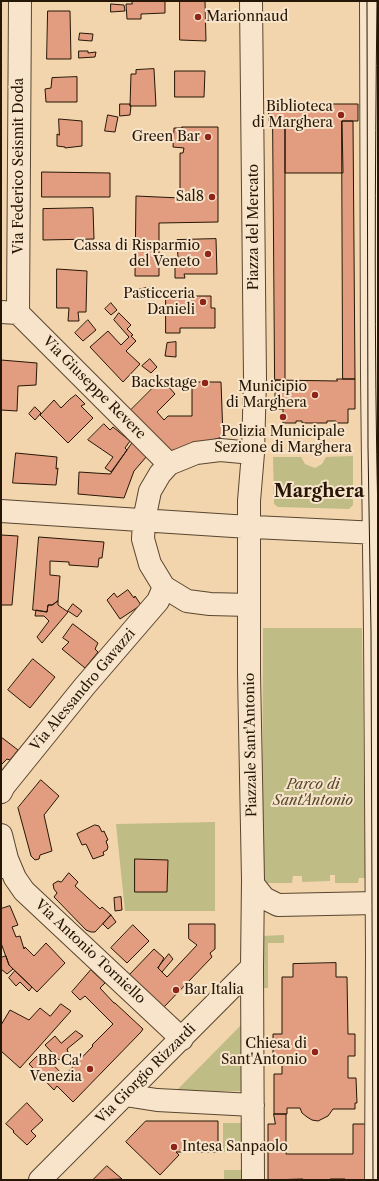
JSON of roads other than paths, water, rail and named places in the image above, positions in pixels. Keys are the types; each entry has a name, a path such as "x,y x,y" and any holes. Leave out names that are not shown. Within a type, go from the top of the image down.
{"street":[{"name":"Via Federico Seismit Doda","path":"10,313 20,1"},
{"name":"Piazza del Mercato","path":"250,527 249,501 253,453 255,379 251,1"},
{"path":"371,1 374,103 377,605 376,1180"},
{"name":"Via Giuseppe Revere","path":"10,313 169,464"},
{"path":"250,604 210,604 187,601 164,587 150,564 143,539 144,520 150,491 160,474 169,464 196,453 220,450 253,453"},
{"path":"1,511 312,531 376,533"},
{"name":"Piazzale Sant'Antonio","path":"250,527 250,681 253,884 253,1180"},
{"name":"Via Alessandro Gavazzi","path":"1,792 4,786 84,687 158,601 164,587"},
{"name":"Via Antonio Torniello","path":"1,835 4,863 24,891 182,1039"},
{"path":"253,884 264,898 278,905 376,903"},
{"path":"253,933 270,910 278,905"},
{"name":"Via Giorgio Rizzardi","path":"40,1180 252,967"},
{"path":"125,1095 157,1100 253,1105"}],"tram line":[{"path":"367,1 368,447 371,631 373,1180"},
{"path":"377,1 375,260 378,519"}],"place":[{"name":"Marionnaud","path":"198,17"},
{"name":"Biblioteca di Marghera","path":"341,115"},
{"name":"Green Bar","path":"208,137"},
{"name":"Sal8","path":"212,197"},
{"name":"Cassa di Risparmio del Veneto","path":"208,254"},
{"name":"Pasticceria Danieli","path":"203,302"},
{"name":"Backstage","path":"205,383"},
{"name":"Municipio di Marghera","path":"315,395"},
{"name":"Polizia Municipale Sezione di Marghera","path":"283,417"},
{"name":"Bar Italia","path":"176,990"},
{"name":"Chiesa di Sant'Antonio","path":"315,1052"},
{"name":"BB Ca' Venezia","path":"90,1069"},
{"name":"Intesa Sanpaolo","path":"174,1147"}],"district":[{"name":"Marghera","path":"319,492"}],"park label":[{"name":"Parco di Sant'Antonio","path":"313,794"}]}
